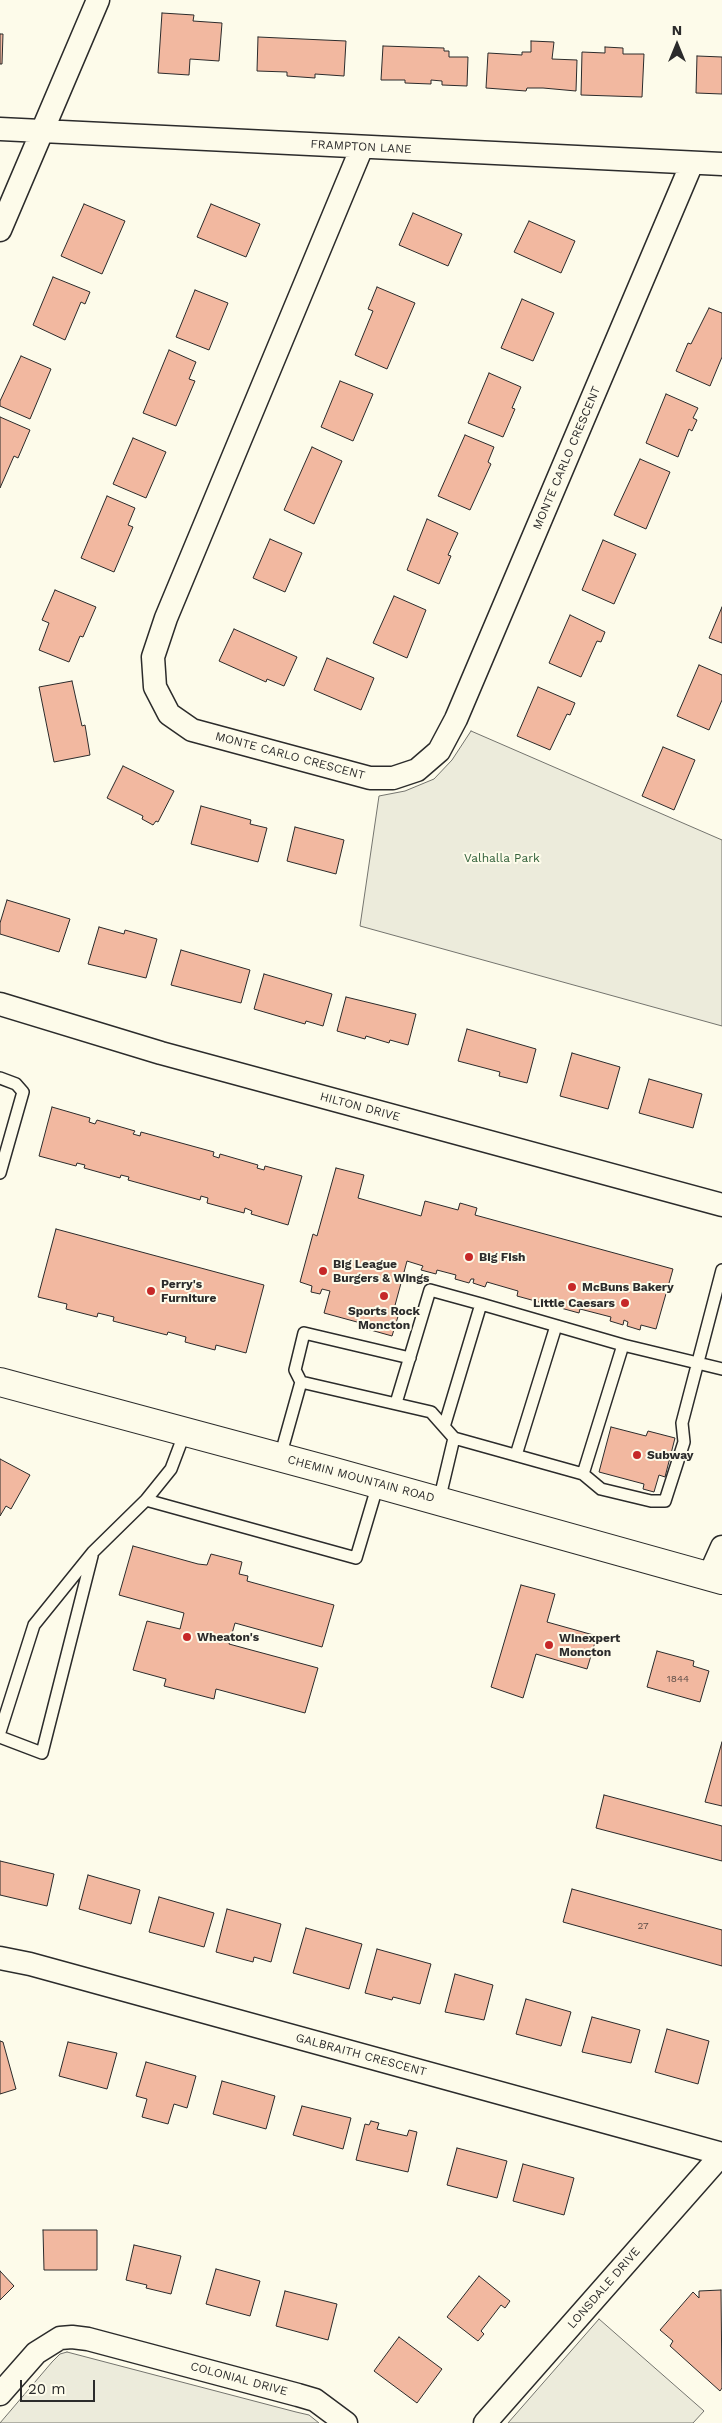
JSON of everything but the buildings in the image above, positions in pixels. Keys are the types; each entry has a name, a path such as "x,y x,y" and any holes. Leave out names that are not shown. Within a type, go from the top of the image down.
{"main road":[{"name":"CHEMIN MOUNTAIN ROAD","path":"0,1382 280,1457 716,1578"}],"street":[{"path":"0,230 98,0"},
{"name":"FRAMPTON LANE","path":"0,129 722,164"},
{"name":"MONTE CARLO CRESCENT","path":"362,147 170,609 154,657 155,687 169,714 192,730 370,778 393,778 417,770 439,751 456,719 692,163"},
{"name":"HILTON DRIVE","path":"0,1004 161,1053 722,1205"},
{"path":"716,1578 722,1547"},
{"name":"GALBRAITH CRESCENT","path":"0,1958 30,1964 722,2154"},
{"name":"LONSDALE DRIVE","path":"485,2423 722,2154"},
{"name":"COLONIAL DRIVE","path":"0,2394 36,2353 60,2338 72,2337 88,2339 316,2400 346,2423"}],"lane":[{"path":"0,1078 16,1084 22,1090 23,1096 0,1174"},
{"path":"301,1382 431,1412 454,1438 583,1474 601,1489 651,1501 665,1501 684,1442 682,1423 722,1270"},
{"path":"396,1403 430,1290 556,1326 722,1369"},
{"path":"444,1427 481,1304"},
{"path":"516,1455 556,1326"},
{"path":"280,1457 301,1382 296,1370 304,1333 410,1358"},
{"path":"583,1474 623,1344"},
{"path":"0,1732 34,1625 93,1552 146,1500 172,1468 185,1432"},
{"path":"439,1501 454,1438"},
{"path":"146,1500 356,1558 378,1484"},
{"path":"0,1737 42,1753 93,1552"}],"green space":[{"name":"Valhalla Park","path":"471,731 722,840 722,1026 360,926 379,796 405,791 434,779 452,760"},
{"path":"599,2319 704,2411 693,2423 508,2423"},
{"path":"67,2352 309,2415 319,2423 0,2423 52,2362 60,2354"}],"place":[{"name":"Big Fish","path":"469,1257"},
{"name":"Big League Burgers & Wings","path":"323,1271"},
{"name":"McBuns Bakery","path":"572,1287"},
{"name":"Perry's Furniture","path":"151,1291"},
{"name":"Sports Rock Moncton","path":"384,1296"},
{"name":"Little Caesars","path":"625,1303"},
{"name":"Subway","path":"637,1455"},
{"name":"Wheaton's","path":"187,1637"},
{"name":"Winexpert Moncton","path":"549,1645"}]}
